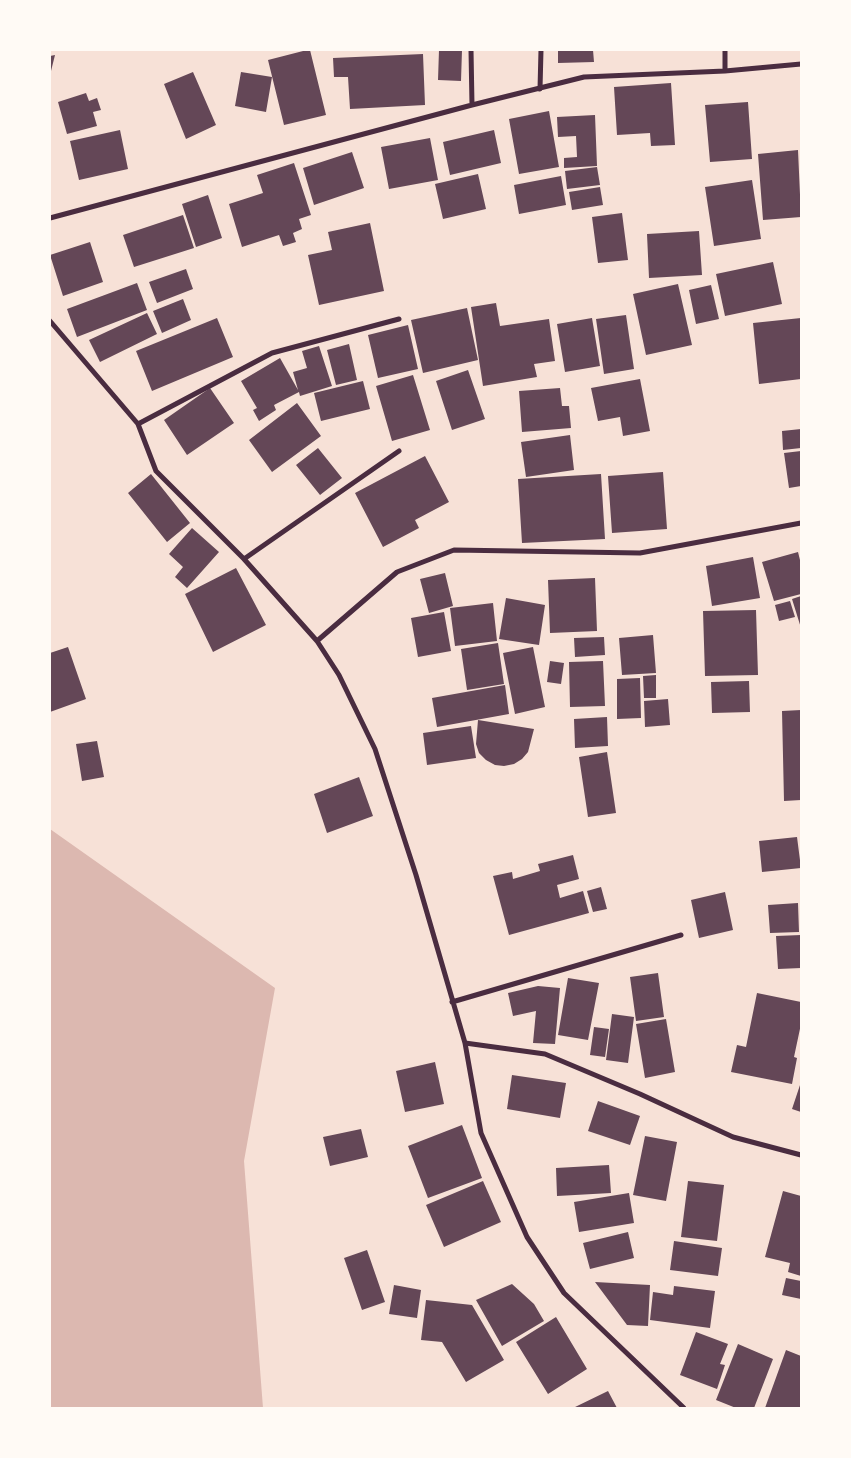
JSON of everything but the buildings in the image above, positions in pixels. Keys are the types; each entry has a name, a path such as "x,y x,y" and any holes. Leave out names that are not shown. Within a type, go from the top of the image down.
{"street":[{"path":"471,50 472,105"},
{"path":"540,89 541,50"},
{"path":"725,50 725,72"},
{"path":"50,218 472,105 584,77 725,72 801,64"},
{"path":"138,424 272,353 399,319"},
{"path":"50,321 138,424 156,471 244,559 317,641 339,675 374,748 416,875 465,1043 481,1132 526,1237 564,1293 684,1408"},
{"path":"244,559 399,450"},
{"path":"317,641 397,572 454,550 640,553 801,523"},
{"path":"452,1002 681,935"},
{"path":"465,1043 545,1054 640,1094 733,1137 801,1155"}],"shaded area":[{"path":"50,829 275,988 244,1161 263,1408 50,1408"}]}
